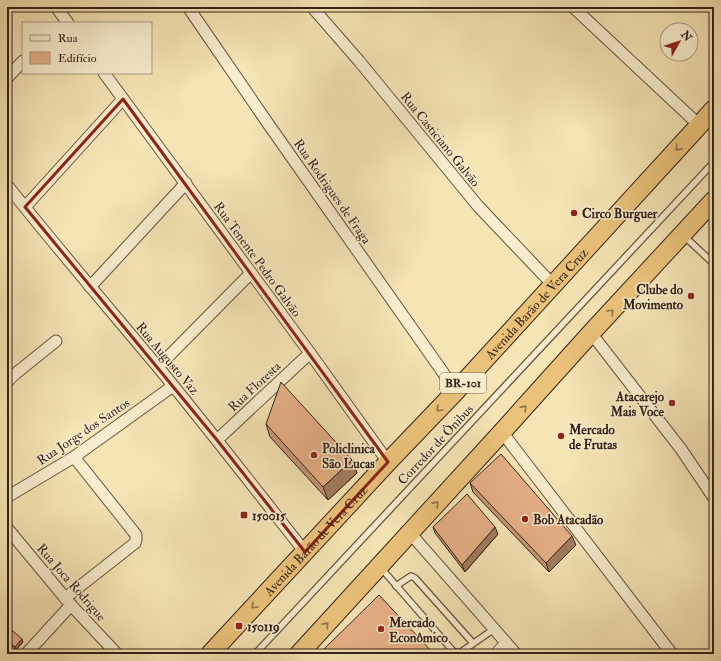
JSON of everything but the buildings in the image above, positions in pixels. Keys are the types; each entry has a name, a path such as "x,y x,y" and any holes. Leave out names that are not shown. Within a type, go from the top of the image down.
{"highway":[{"name":"Avenida Barão de Vera Cruz","path":"210,654 456,391 714,109"},
{"path":"300,654 591,333 714,200"}],"street":[{"path":"56,7 64,21"},
{"name":"Rua Rodrigues de Fraga","path":"188,7 456,391"},
{"name":"Rua Casticiano Galvão","path":"312,7 359,61 478,206 553,285"},
{"path":"573,7 699,125"},
{"path":"7,78 22,62"},
{"name":"Rua Tenente Pedro Galvão","path":"105,74 186,183 388,462"},
{"path":"25,208 123,99"},
{"path":"90,287 186,183"},
{"name":"Rua Augusto Vaz","path":"7,185 90,287 158,367 305,552"},
{"path":"158,367 251,273"},
{"path":"591,333 681,449 714,498"},
{"path":"7,382 56,341"},
{"name":"Rua Floresta","path":"217,440 310,353"},
{"name":"Rua Jorge dos Santos","path":"7,497 74,457 173,386"},
{"path":"502,432 672,654"},
{"path":"26,654 68,602 135,543 136,540 133,531 74,457"},
{"name":"Rua Joca Rodrigue","path":"8,531 68,602 117,654"},
{"path":"410,533 516,654"},
{"path":"496,654 506,643"}],"lane":[{"name":"Corredor de Ônibus","path":"255,654 714,162"},
{"path":"682,234 714,264"},
{"path":"380,566 452,651 459,653 494,629"},
{"path":"396,586 411,576 415,578 473,643"}],"highlighted area":[{"path":"123,99 388,462 305,552 217,440 25,207"}],"place":[{"name":"Circo Burguer","path":"574,213"},
{"name":"Clube do Movimento","path":"691,296"},
{"name":"Atacarejo Mais Voce","path":"672,403"},
{"name":"Mercado de Frutas","path":"561,436"},
{"name":"Policlinica São Lucas","path":"314,455"},
{"name":"150015","path":"244,515"},
{"name":"Bob Atacadão","path":"525,519"},
{"name":"150119","path":"239,626"},
{"name":"Mercado Econômico","path":"381,629"}]}
